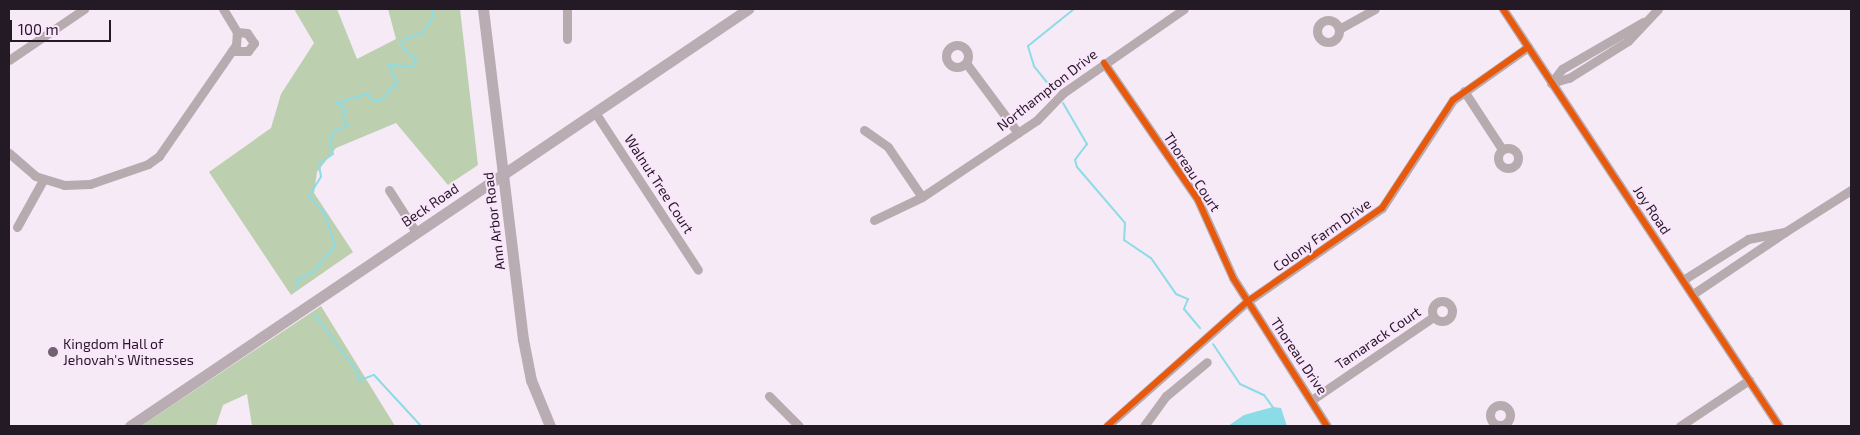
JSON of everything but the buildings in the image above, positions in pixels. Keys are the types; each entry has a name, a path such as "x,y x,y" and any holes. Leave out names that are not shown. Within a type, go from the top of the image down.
{"main road":[{"name":"Ann Arbor Road","path":"484,9 527,361 550,426"},
{"name":"Beck Road","path":"130,426 503,173 596,114 748,9"}],"street":[{"path":"9,60 84,9"},
{"path":"223,9 238,32"},
{"path":"567,9 567,39"},
{"name":"Northampton Drive","path":"874,220 922,197 1018,133 1104,63 1184,9"},
{"path":"1339,29 1375,9"},
{"name":"Joy Road","path":"1503,9 1779,426"},
{"path":"1552,83 1562,68 1596,46 1645,21 1658,9"},
{"path":"9,153 43,180 84,185 148,164 159,156 232,51 238,32"},
{"path":"232,51 248,51 254,43 247,33 238,32"},
{"name":"Colony Farm Drive","path":"1107,426 1119,423 1248,301 1382,208 1403,182 1436,121 1464,91 1528,48"},
{"path":"966,63 1018,133"},
{"name":"Thoreau Court","path":"1104,63 1198,200 1226,266 1248,301"},
{"path":"1464,91 1502,149"},
{"name":"Walnut Tree Court","path":"596,114 698,270"},
{"path":"864,130 888,147 922,197"},
{"path":"16,227 43,180"},
{"path":"389,190 416,232"},
{"path":"1693,294 1851,190"},
{"path":"1683,280 1748,239 1785,232"},
{"name":"Thoreau Drive","path":"1248,301 1313,399 1327,426"},
{"name":"Tamarack Court","path":"1313,399 1433,317"},
{"path":"1144,426 1166,396 1207,362"},
{"path":"1680,426 1749,380"},
{"path":"769,396 799,426"},
{"path":"1692,418 1698,426"}],"green space":[{"path":"294,9 337,9 357,59 396,39 388,9 460,9 478,165 448,185 396,123 336,148 317,172 314,193 353,252 291,295 209,172 271,128 281,94 314,43"},
{"path":"321,306 395,426 252,426 247,394 223,405 216,426 141,426"}],"water":[{"path":"1273,407 1281,408 1287,426 1228,426 1244,415"}],"waterway":[{"path":"296,288 296,281 313,272 335,246 325,214 309,196 321,177 319,164 333,154 330,144 333,132 349,125 342,118 346,111 337,103 367,94 373,101 380,101 397,83 389,64 413,67 416,59 402,47 403,40 423,33 433,17 432,9"},
{"path":"1054,91 1034,66 1028,46 1074,9"},
{"path":"1063,103 1087,144 1075,160 1077,167 1125,223 1124,240 1151,258 1176,294 1188,299 1184,309 1200,328"},
{"path":"314,314 359,374 358,381 374,375 421,426"},
{"path":"1213,344 1240,384 1264,395 1274,409"}],"cycle path":[{"path":"1503,9 1779,426"},
{"path":"1107,426 1248,301 1382,208 1453,100 1528,47"},
{"path":"1104,63 1198,200 1233,278 1327,426"}],"place":[{"name":"Kingdom Hall of Jehovah's Witnesses","path":"53,352"}]}
